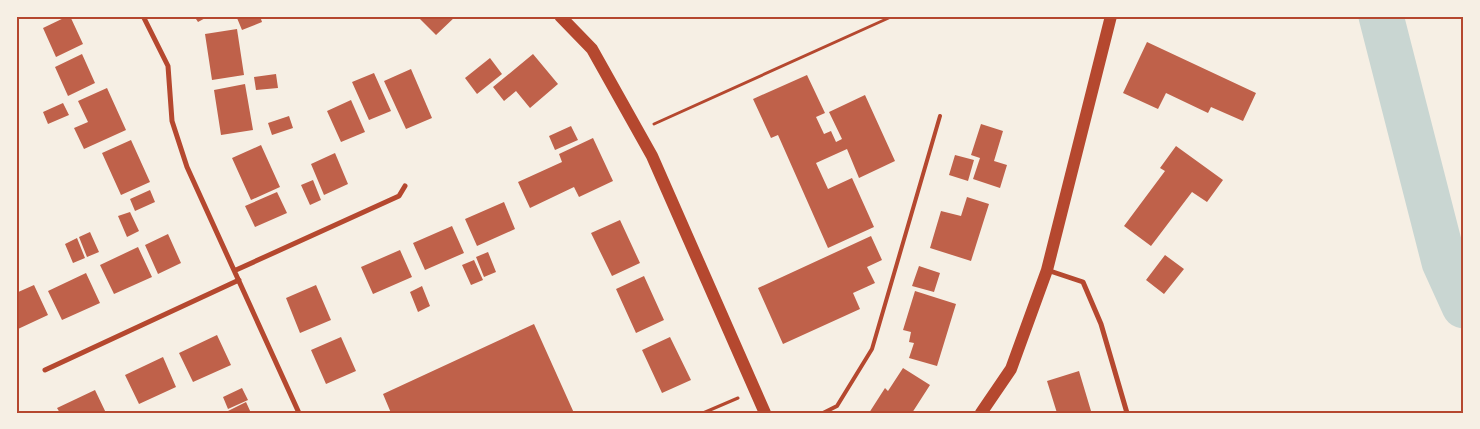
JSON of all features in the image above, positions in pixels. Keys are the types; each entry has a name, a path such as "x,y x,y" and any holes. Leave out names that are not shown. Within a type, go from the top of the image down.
{"main road":[{"path":"560,16 592,49 652,156 765,413"},
{"path":"981,413 1011,368 1047,270 1111,16"}],"street":[{"path":"143,16 168,66 172,121 187,167 236,270 299,413"},
{"path":"236,270 399,196 404,186"},
{"path":"1047,270 1083,282 1102,324 1127,413"},
{"path":"45,370 239,280"}],"lane":[{"path":"823,413 837,406 872,349 940,116"}],"path":[{"path":"638,131 893,16"},
{"path":"703,413 755,391"}],"building":[{"path":"70,16 83,44 56,57 43,28"},
{"path":"194,16 209,16 198,22"},
{"path":"241,16 260,16 262,22 242,30 237,18"},
{"path":"417,16 456,16 436,35"},
{"path":"237,29 244,75 212,80 205,34"},
{"path":"1147,42 1256,93 1243,121 1211,107 1208,113 1166,93 1158,109 1123,93"},
{"path":"82,54 95,83 68,96 55,67"},
{"path":"533,54 558,84 530,108 516,91 504,101 493,87"},
{"path":"490,58 502,74 477,94 465,78"},
{"path":"411,69 432,118 406,129 384,81"},
{"path":"374,73 391,111 369,120 352,82"},
{"path":"276,74 278,88 256,90 254,77"},
{"path":"807,75 825,113 816,117 824,134 831,131 836,142 842,139 829,112 865,95 895,161 859,178 847,149 816,163 828,189 852,178 874,227 828,248 778,135 771,138 753,99"},
{"path":"245,84 253,130 221,135 214,90"},
{"path":"107,88 126,130 84,149 74,128 88,122 78,101"},
{"path":"351,100 365,132 341,142 327,111"},
{"path":"63,103 69,115 48,124 43,112"},
{"path":"289,116 293,128 272,135 268,123"},
{"path":"981,124 1003,131 994,161 1007,165 1000,188 973,179 980,158 971,155"},
{"path":"571,126 578,140 555,150 549,136"},
{"path":"593,138 613,181 579,197 574,187 530,208 518,182 562,162 559,154"},
{"path":"131,140 150,182 121,195 102,153"},
{"path":"261,145 280,187 251,200 232,158"},
{"path":"1176,146 1223,180 1207,202 1192,192 1151,246 1124,226 1165,171 1160,168"},
{"path":"335,153 348,184 324,195 311,164"},
{"path":"955,155 974,160 968,181 949,175"},
{"path":"313,180 321,200 310,205 301,185"},
{"path":"150,190 155,202 135,211 130,199"},
{"path":"277,192 287,213 255,227 245,206"},
{"path":"967,197 989,204 971,261 930,248 941,211 961,216"},
{"path":"504,202 515,229 477,246 465,219"},
{"path":"130,212 139,231 127,237 118,216"},
{"path":"620,220 640,263 612,276 591,233"},
{"path":"452,226 464,253 425,270 413,243"},
{"path":"90,232 99,252 87,257 79,237"},
{"path":"168,234 181,263 158,274 145,245"},
{"path":"871,236 882,260 867,267 875,283 853,293 860,309 783,344 758,288"},
{"path":"77,238 85,258 73,263 65,244"},
{"path":"138,247 152,277 114,294 100,265"},
{"path":"400,250 412,277 373,294 361,267"},
{"path":"488,252 496,272 484,277 476,257"},
{"path":"1165,255 1184,269 1164,294 1146,280"},
{"path":"474,260 483,280 471,285 462,265"},
{"path":"919,266 940,273 934,292 912,286"},
{"path":"86,273 100,303 62,320 48,291"},
{"path":"644,276 664,320 636,333 616,289"},
{"path":"34,285 48,315 18,329 16,293"},
{"path":"316,285 331,320 300,333 286,298"},
{"path":"422,286 430,306 418,312 410,292"},
{"path":"915,291 956,304 937,366 909,358 914,343 909,342 911,332 903,330"},
{"path":"534,324 574,413 391,413 383,394"},
{"path":"217,335 231,365 193,382 179,353"},
{"path":"341,337 356,371 326,384 311,350"},
{"path":"670,337 691,380 662,393 642,350"},
{"path":"163,357 176,387 139,404 125,375"},
{"path":"903,368 930,385 912,413 869,413 885,388 888,391"},
{"path":"1079,371 1091,411 1057,413 1047,381"},
{"path":"242,388 248,400 228,409 223,397"},
{"path":"95,390 106,413 60,413 57,408"},
{"path":"246,402 251,413 224,413"}],"waterway":[{"path":"1381,16 1444,262 1464,306"}]}
